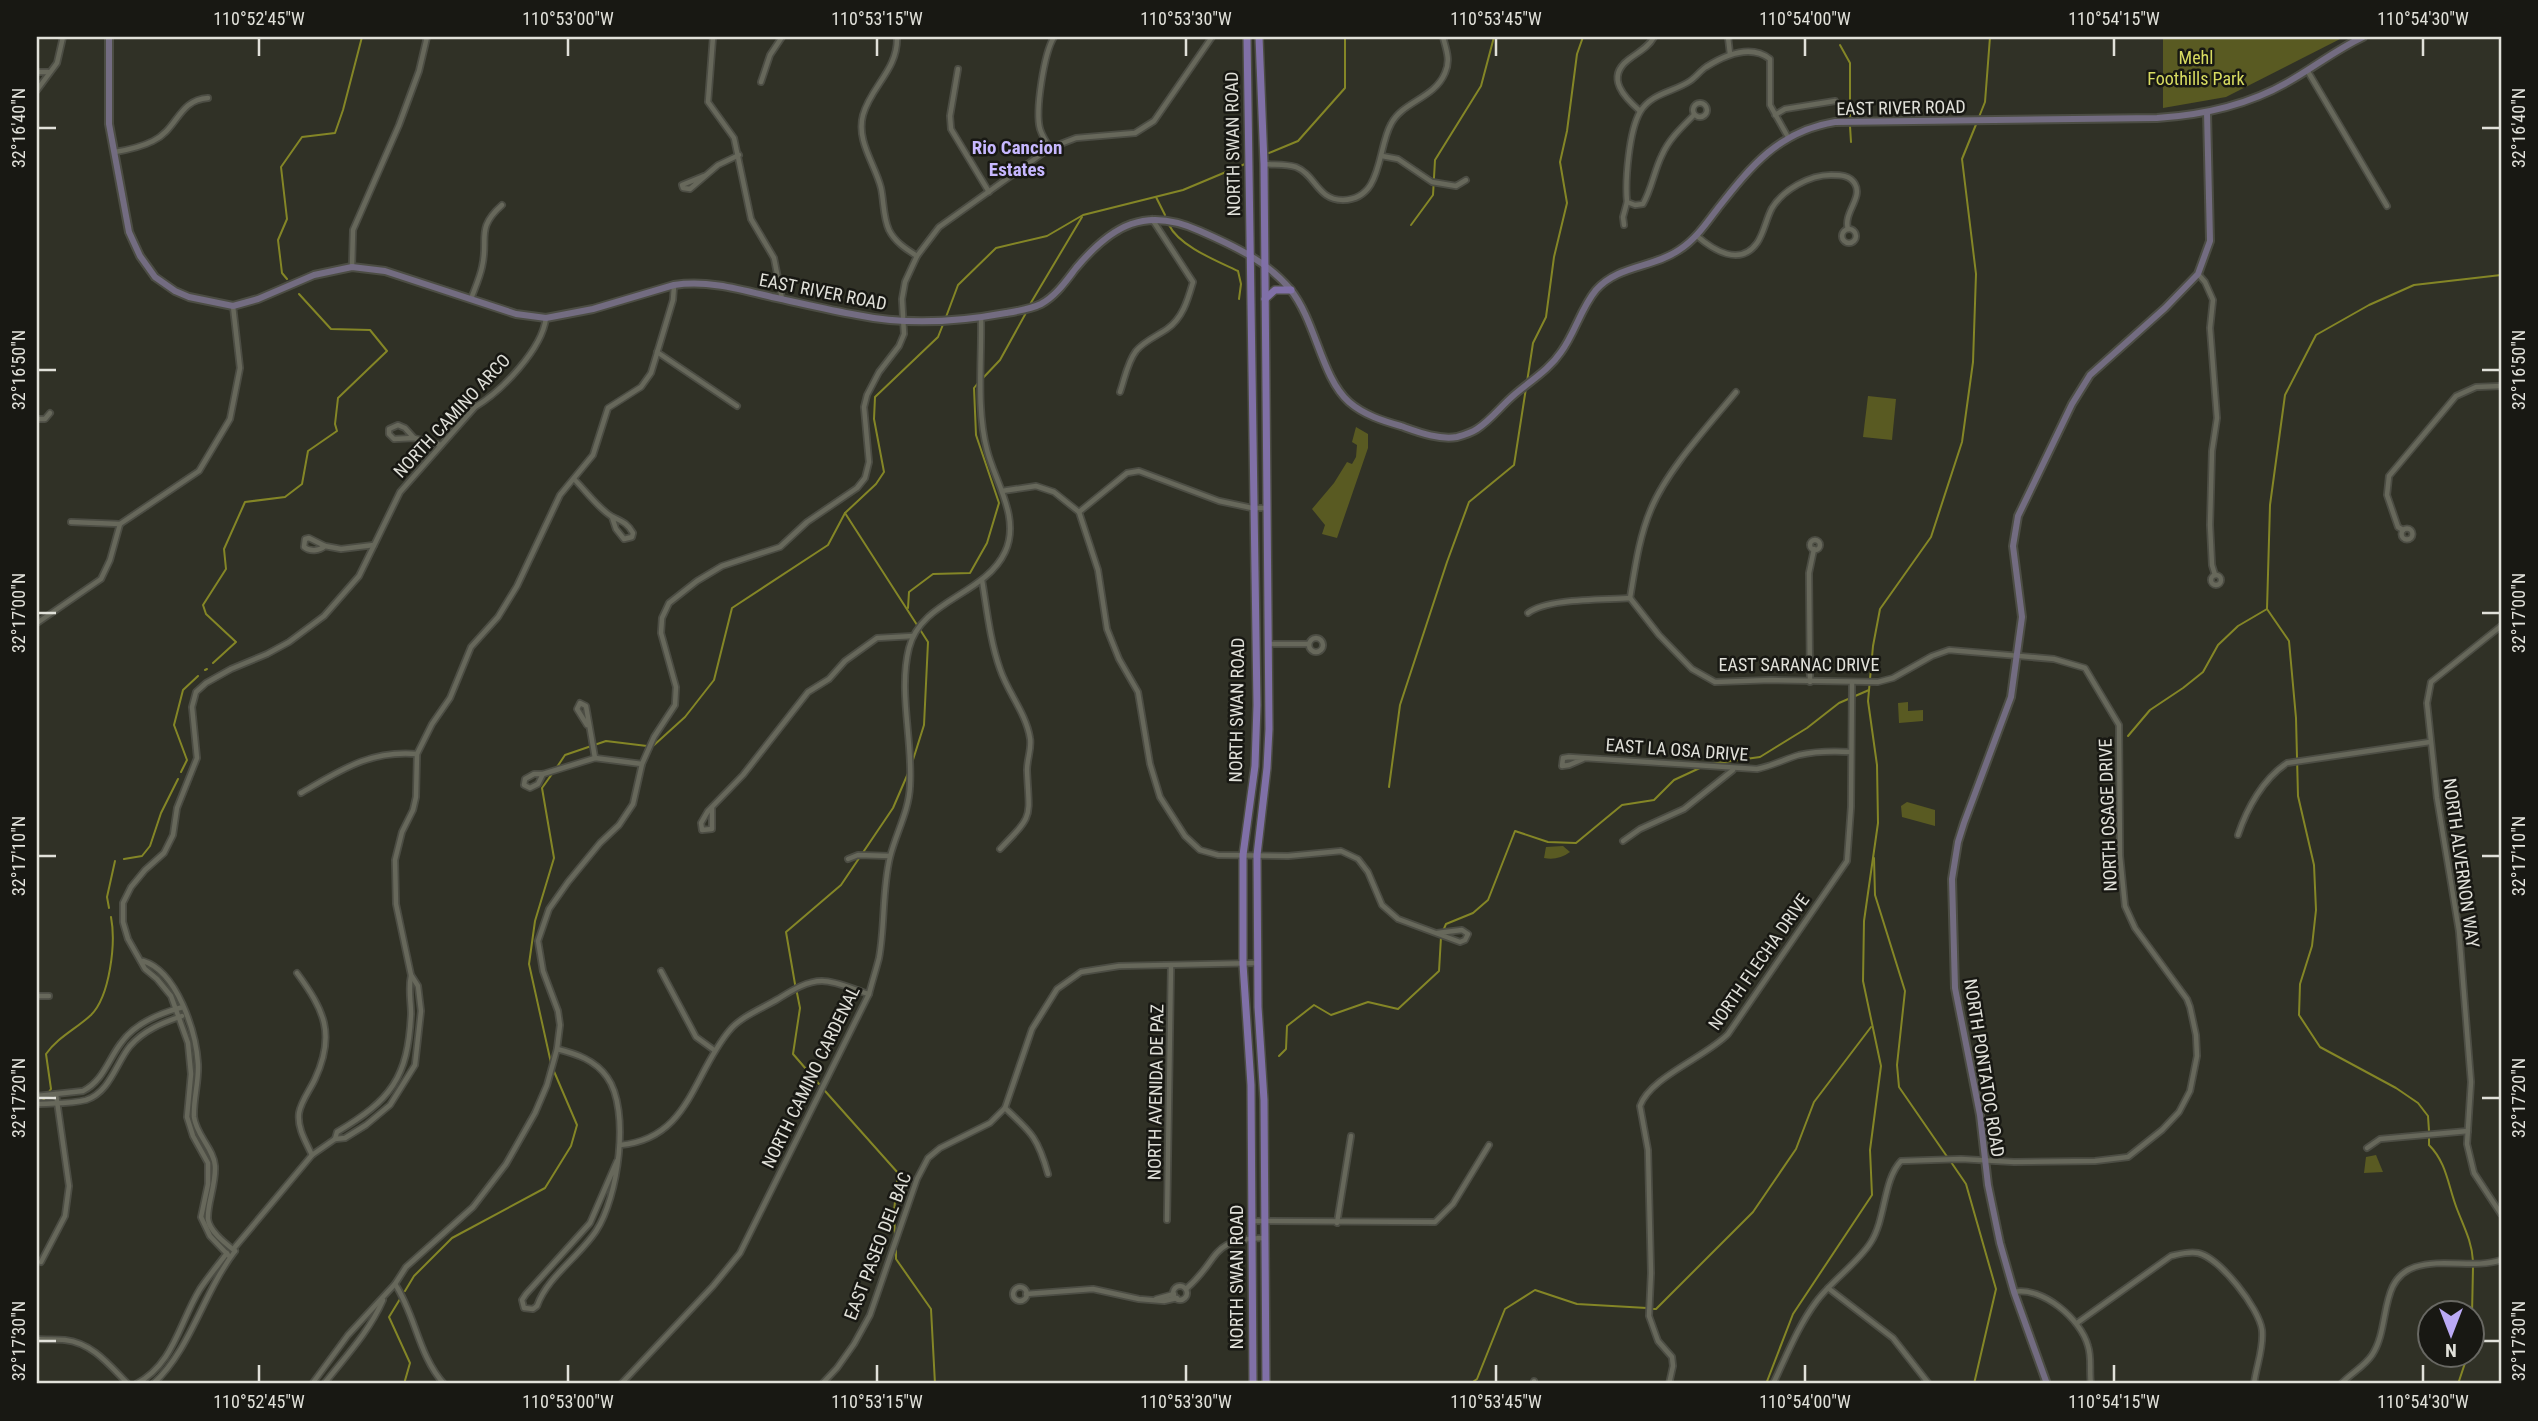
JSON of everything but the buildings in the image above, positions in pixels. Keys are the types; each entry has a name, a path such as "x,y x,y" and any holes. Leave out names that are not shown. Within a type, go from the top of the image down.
{"main road":[{"name":"NORTH SWAN ROAD","path":"1247,37 1256,718 1255,766 1242,855 1243,964 1251,1085 1253,1384"},
{"name":"NORTH SWAN ROAD","path":"1259,37 1264,164 1268,753 1256,855 1257,963 1264,1100 1266,1384"},
{"path":"1264,300 1275,290 1291,290"}],"street":[{"path":"37,90 57,63 63,37"},
{"name":"EAST RIVER ROAD","path":"109,37 109,124 128,232 155,277 175,291 200,301 233,306 258,299 314,275 352,267 385,271 516,314 545,318 593,309 674,285 700,282 861,316 903,321 981,317 1041,304 1115,231 1137,221 1152,218 1171,220 1251,256 1291,290 1311,325 1338,390 1346,399 1366,413 1387,422 1441,437 1456,437 1480,427 1550,365 1570,339 1590,298 1606,280 1619,272 1671,256 1697,236 1751,168 1788,137 1810,127 1835,122 2157,118 2207,112 2259,96 2363,37"},
{"path":"352,267 353,230 399,125 419,71 427,37"},
{"path":"713,37 708,102 734,138 751,219 774,258 782,299"},
{"path":"761,82 770,55 782,37"},
{"path":"897,37 894,60 869,100 863,115 862,129 865,147 880,186 890,232 917,256"},
{"path":"1050,148 1039,127 1038,110 1048,48 1054,37"},
{"path":"312,1384 348,1335 383,1299 406,1267 473,1207 506,1164 535,1113 547,1085 557,1049 560,1025 558,1011 543,971 538,941 542,925 549,909 568,882 600,843 619,825 634,804 642,764 654,737 675,705 676,687 661,633 662,618 669,603 722,566 780,547 807,522 857,488 865,478 869,462 864,407 867,395 879,372 899,346 904,334 903,291 917,256 939,227 1050,148 1076,138 1135,133 1154,121 1212,37"},
{"path":"1264,164 1297,168 1331,198 1343,200 1365,193 1373,182 1392,121 1401,111 1430,94 1446,72 1448,58 1443,37"},
{"path":"1640,111 1624,97 1619,86 1619,73 1626,61 1640,52 1654,37"},
{"path":"1728,37 1730,54"},
{"path":"1624,225 1633,134 1640,111 1652,99 1689,82 1704,68 1730,54 1752,51 1763,53 1770,59 1770,104 1788,137"},
{"path":"958,69 950,116 951,130 989,192"},
{"path":"2307,70 2387,206"},
{"path":"37,72 49,72"},
{"path":"114,152 154,141 176,120 187,104 198,98 208,98"},
{"path":"1775,115 1785,109 1835,101"},
{"name":"NORTH PONTATOC ROAD","path":"2047,1384 2014,1292 2000,1243 1984,1161 1978,1104 1955,988 1952,879 1958,842 1986,758 2001,727 2011,697 2022,617 2013,540 2018,516 2071,404 2090,375 2165,308 2198,274 2206,257 2210,241 2207,112"},
{"path":"1627,202 1643,204 1651,190 1661,156 1675,134 1694,115"},
{"path":"704,176 718,165 739,155"},
{"path":"1382,156 1398,159 1432,183 1456,186 1466,180"},
{"path":"1697,236 1718,252 1744,253 1758,242 1773,207 1790,190 1809,179 1826,175 1843,175 1851,179 1856,186 1857,195 1846,217 1848,229"},
{"path":"471,300 483,266 482,235 486,225 502,205"},
{"path":"1120,392 1130,360 1138,348 1170,327 1179,316 1186,305 1193,282 1152,218"},
{"path":"2198,274 2213,300 2210,328 2217,418 2212,451 2210,525 2215,575"},
{"path":"153,1384 166,1372 233,1248 312,1155 335,1139 345,1138 376,1119 387,1108 405,1085 415,1065 421,1011 418,986 411,975 396,904 395,860 402,832 416,797 417,754 432,724 450,698 471,647 504,608 517,586 559,495 593,455 608,408 641,387 651,373 673,300 674,285"},
{"path":"71,522 120,524 198,471 230,419 240,368 233,306"},
{"path":"712,807 712,829 702,830 701,823 712,807 743,775 808,692 828,680 845,661 877,638 913,636 923,621 982,580 1005,551 1009,534 1009,514 987,450 983,424 981,317"},
{"name":"NORTH CAMINO ARCO","path":"233,1248 215,1233 208,1219 215,1187 215,1163 199,1134 194,1118 198,1062 182,1016 167,990 145,969 128,939 123,922 123,903 131,887 164,853 173,835 177,808 197,758 192,707 196,692 231,669 289,642 324,616 359,576 400,492 475,407 490,398 514,375 542,333 545,318"},
{"path":"657,352 737,406"},
{"path":"2403,530 2398,527 2386,495 2389,476 2456,397 2476,387 2501,386"},
{"path":"1528,613 1536,607 1551,604 1630,598 1636,560 1651,508 1674,471 1736,392"},
{"path":"37,419 45,419 50,413"},
{"path":"414,438 398,425 389,429 390,438 414,438 441,445"},
{"path":"1079,512 1127,473 1139,471 1219,501 1266,508"},
{"path":"574,479 612,517 615,529 624,539 632,537 630,528 621,519 612,517"},
{"path":"1002,491 1036,486 1054,492 1079,512 1098,570 1107,629 1119,659 1138,692 1150,764 1160,797 1185,836 1200,850 1217,855 1288,856 1341,851 1358,859 1368,872 1382,905 1398,919 1460,942 1465,940 1468,934 1462,930 1437,933"},
{"path":"37,623 101,579 110,560 120,524"},
{"path":"325,546 350,549 374,545"},
{"path":"1810,682 1809,573 1814,549"},
{"path":"982,580 1000,671 1016,700 1031,740 1027,766 1030,815 1000,849"},
{"name":"EAST SARANAC DRIVE","path":"1630,598 1659,635 1692,669 1715,682 1878,682 1893,678 1932,656 1949,650 2054,659 2085,668"},
{"name":"NORTH ALVERNON WAY","path":"2501,626 2431,682 2427,703 2430,742 2459,931 2471,1082 2469,1155 2474,1172 2501,1214"},
{"name":"NORTH CAMINO CARDENAL","path":"621,1384 713,1286 740,1253 869,994 879,956 890,856 910,786 905,687 906,664 913,636"},
{"path":"1268,644 1309,644"},
{"name":"NORTH OSAGE DRIVE","path":"1984,1161 2090,1161 2128,1157 2162,1130 2179,1112 2193,1079 2197,1056 2196,1035 2187,999 2148,947 2125,906 2120,856 2119,725 2085,668"},
{"name":"NORTH FLECHA DRIVE","path":"1668,1384 1673,1366 1672,1357 1658,1341 1649,1316 1651,1273 1647,1150 1641,1103 1676,1070 1719,1043 1728,1034 1847,862 1851,807 1852,683"},
{"path":"587,725 595,758"},
{"path":"2238,835 2243,820 2272,773 2287,763 2430,742"},
{"name":"EAST LA OSA DRIVE","path":"1583,759 1757,769 1774,766 1796,756 1825,751 1850,752"},
{"path":"301,793 358,762 396,752 417,754"},
{"path":"543,774 595,758 642,764"},
{"path":"1623,841 1640,829 1684,809 1733,769"},
{"path":"848,859 859,855 890,856"},
{"name":"NORTH CAMINO ARCO","path":"142,961 152,964 163,973 178,992 183,1007 182,1016 191,1061 187,1117 193,1136 208,1163 208,1184 201,1217 210,1236 228,1256"},
{"path":"1048,1174 1040,1146 1026,1127 1005,1108 1032,1029 1057,989 1082,972 1119,966 1257,963"},
{"name":"NORTH AVENIDA DE PAZ","path":"1167,1220 1171,965"},
{"path":"661,971 696,1037 714,1050"},
{"path":"297,973 316,1000 325,1026 323,1060 299,1115 300,1129 312,1155"},
{"path":"335,1139 337,1132 383,1100 405,1062 409,1040 411,975"},
{"path":"620,1145 638,1141 663,1130 685,1108 714,1050 732,1027 800,986 822,981 869,994"},
{"path":"37,996 49,996"},
{"path":"37,1096 90,1088 130,1032 143,1023 183,1007"},
{"path":"37,1104 85,1100 95,1095 105,1086 136,1039 148,1030 182,1016"},
{"path":"557,1049 591,1061 607,1077 616,1096 620,1145 616,1181 598,1228 547,1289 537,1306 533,1309 524,1308 522,1300 526,1294 590,1223 617,1161"},
{"path":"41,1262 65,1216 69,1186 57,1094"},
{"name":"EAST PASEO DEL BAC","path":"822,1384 854,1344 870,1315 918,1179 928,1158 940,1148 990,1123 1005,1108"},
{"path":"2367,1148 2380,1139 2468,1131"},
{"path":"1337,1223 1350,1136"},
{"path":"1253,1221 1435,1222 1454,1204 1489,1145"},
{"path":"1773,1384 1804,1321 1828,1288 1870,1244 1879,1226 1894,1169 1901,1161 1984,1161"},
{"path":"1026,1294 1093,1289 1152,1300 1185,1297 1186,1289 1198,1279 1214,1254 1226,1244 1242,1238 1265,1238"},
{"path":"2077,1323 2171,1256 2187,1252 2200,1253 2208,1257 2240,1288 2258,1312 2263,1343 2255,1384"},
{"path":"136,1384 160,1366 200,1290 228,1256"},
{"path":"2341,1384 2372,1355 2382,1336 2391,1290 2401,1274 2420,1266 2486,1265 2501,1260"},
{"path":"395,1284 404,1298 423,1353 444,1384"},
{"path":"1175,1296 1174,1290 1179,1286 1186,1289"},
{"path":"1828,1288 1892,1338 1929,1384"},
{"path":"2014,1292 2024,1290 2039,1293 2077,1323 2089,1347 2091,1384"},
{"path":"324,1384 358,1342 378,1312 383,1299"},
{"path":"184,1322 190,1328"},
{"path":"37,1339 68,1340 87,1347 104,1357 128,1384"}],"green space":[{"name":"Mehl Foothills Park","path":"2163,37 2344,37 2226,97 2163,108"},
{"path":"1868,396 1896,399 1892,440 1863,437"},
{"path":"1356,427 1368,434 1368,448 1337,538 1322,534 1325,525 1312,509 1334,483 1347,462 1352,464 1356,457 1357,445 1352,442"},
{"path":"1908,702 1908,711 1923,710 1923,721 1899,723 1898,703"},
{"path":"1907,802 1935,810 1935,826 1902,817 1901,806"},
{"path":"1563,846 1570,852 1557,858 1544,858 1546,847"},
{"path":"2376,1155 2383,1172 2364,1173 2366,1157"}],"waterway":[{"path":"287,279 282,273 278,240 287,219 281,167 302,137 335,133 362,37"},
{"path":"1269,153 1298,141 1345,88 1345,37"},
{"path":"1411,225 1433,195 1435,160 1481,86 1494,37"},
{"path":"1527,382 1533,343 1546,317 1554,257 1567,203 1560,162 1577,54 1583,37"},
{"path":"1979,117 1985,102 1990,37"},
{"path":"1840,45 1850,63 1850,117"},
{"path":"1766,1384 1793,1314 1872,1195 1870,1150 1881,1066 1863,981 1864,921 1878,823 1877,765 1868,701 1873,646 1880,609 1931,537 1962,442 1973,362 1976,274 1962,159 1977,122"},
{"path":"1850,126 1851,142"},
{"path":"946,317 958,285 996,248 1047,236 1083,215 1183,190 1245,164"},
{"path":"1156,197 1165,215"},
{"path":"1029,306 1082,217"},
{"path":"1169,225 1181,240 1238,271 1241,284 1239,299"},
{"path":"2429,1131 2428,1116 2418,1103 2396,1088 2320,1047 2299,1015 2300,984 2312,946 2316,910 2314,865 2298,796 2296,718 2289,641 2267,609 2270,505 2285,395 2316,335 2369,305 2414,285 2501,275"},
{"path":"213,663 236,642 206,614 203,605 226,569 224,549 245,502 285,497 302,484 308,451 337,431 335,424 338,398 387,351 370,330 331,329 299,294"},
{"path":"982,379 1000,360 1027,311"},
{"path":"912,763 924,725 928,642 845,513 876,484 884,472 874,419 875,397 938,337 944,322"},
{"path":"908,608 909,592 933,574 970,573 987,543 999,503 976,435 974,388 978,383"},
{"path":"1389,787 1400,705 1447,562 1469,502 1514,465 1526,388"},
{"path":"653,746 685,717 714,680 732,608 828,545 845,513"},
{"path":"2128,736 2150,710 2203,672 2218,645 2238,626 2267,609"},
{"path":"181,772 187,760 174,725 183,690 198,676"},
{"path":"1710,764 1760,757 1807,728 1839,703 1869,690"},
{"path":"555,770 565,755 606,741 647,746"},
{"path":"1443,931 1446,924 1473,913 1488,900 1515,831 1548,842 1576,843 1622,805 1654,800 1674,780 1702,767"},
{"path":"795,984 786,932 841,885 893,808 909,771"},
{"path":"551,1063 529,964 535,921 554,858 542,788 552,774"},
{"path":"124,859 142,856 150,846 161,813 178,779"},
{"path":"1874,858 1875,895 1905,991 1897,1065 1899,1087 1948,1158"},
{"path":"109,908 107,897 115,861"},
{"path":"37,1109 51,1089 46,1054 91,1015 103,995 112,954 111,917"},
{"path":"1279,1056 1286,1049 1287,1026 1314,1005 1331,1015 1368,1002 1398,1009 1439,971 1441,937"},
{"path":"797,993 800,1008 793,1054 819,1084"},
{"path":"1652,1309 1656,1309 1753,1212 1796,1149 1814,1102 1871,1027"},
{"path":"405,1291 414,1276 452,1238 545,1188 571,1146 577,1125 553,1069"},
{"path":"825,1091 898,1173 894,1211 895,1237"},
{"path":"2429,1137 2429,1145 2440,1159 2446,1175 2469,1241 2473,1261"},
{"path":"1951,1162 1966,1184 1996,1289 1974,1384"},
{"path":"896,1246 896,1259 931,1309 935,1384"},
{"path":"2472,1298 2473,1267"},
{"path":"1470,1384 1477,1379 1505,1309 1535,1290 1577,1304 1647,1308"},
{"path":"400,1299 389,1317 410,1363 404,1384"},
{"path":"2458,1384 2463,1368"}],"district":[{"name":"Rio Cancion Estates","path":"1017,158"}]}
